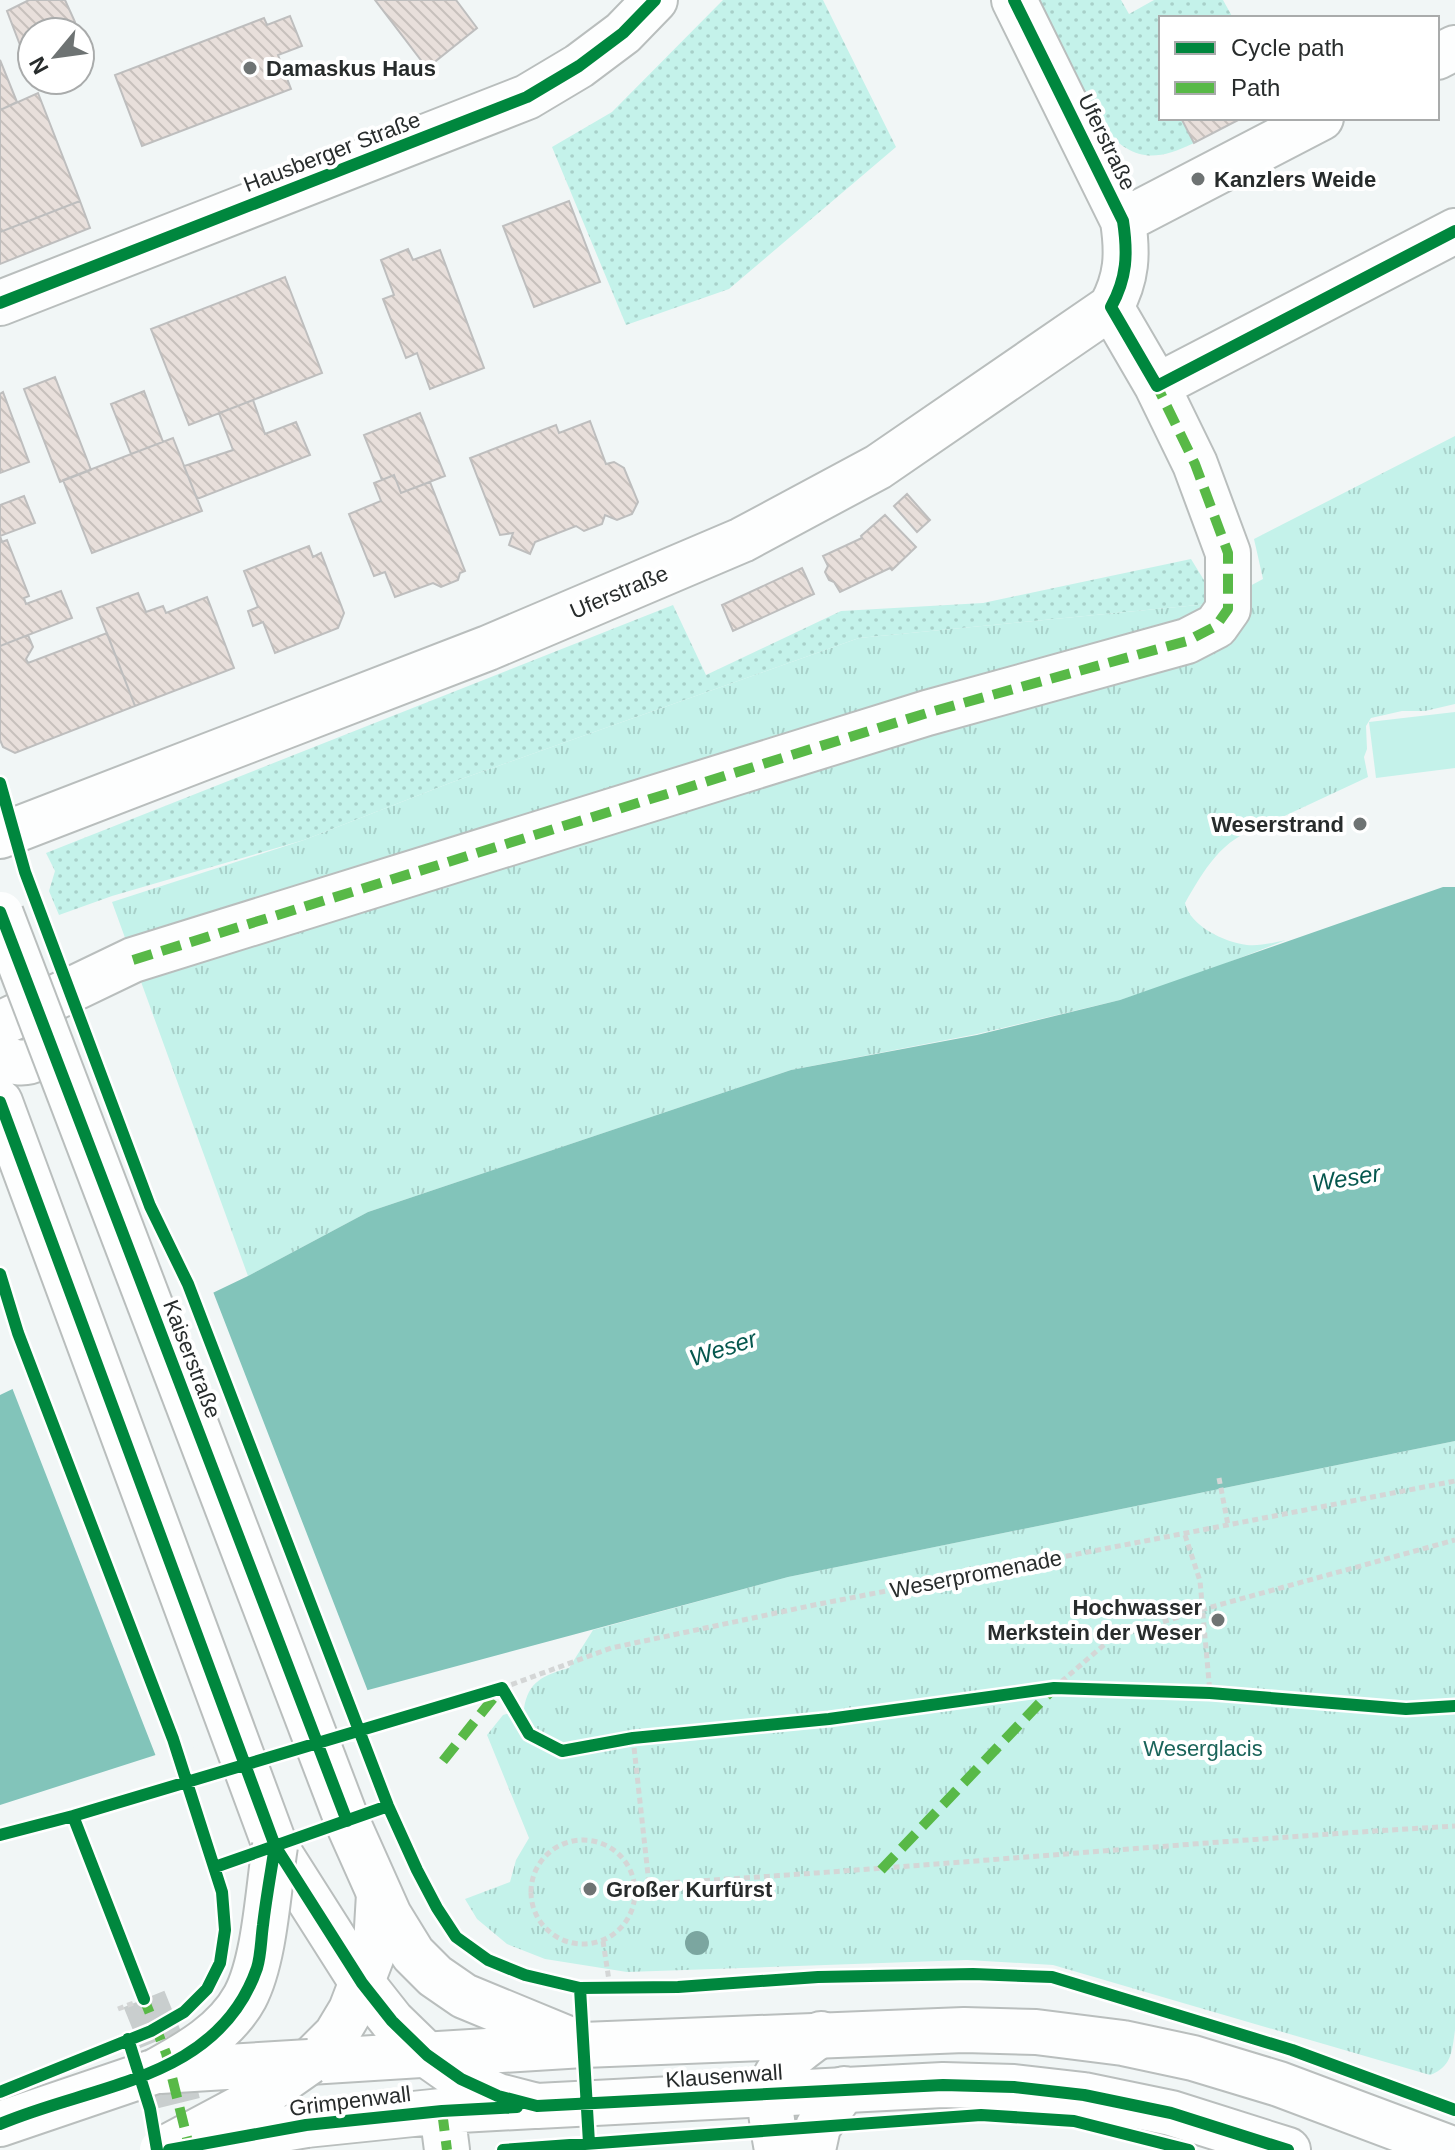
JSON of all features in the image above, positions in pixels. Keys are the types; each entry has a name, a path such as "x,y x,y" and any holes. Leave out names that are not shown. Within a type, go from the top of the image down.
{"main road":[{"name":"Hausberger Straße","path":"0,303 527,97 579,66 623,33 655,0"},
{"name":"Uferstraße","path":"0,836 488,648 742,540 878,467 1111,307 1126,271 1127,246 1123,221 1014,0"},
{"path":"1123,221 1317,120"},
{"path":"1157,386 1455,231"},
{"path":"0,1024 133,960 927,713 1187,641 1216,626 1228,609 1228,553 1195,464 1157,386 1111,307"},
{"name":"Kaiserstraße","path":"0,913 347,1821 379,1894 413,1954 435,1976 464,1996 583,2045"},
{"path":"0,1057 22,1064 37,1058 45,1044 44,1027"},
{"path":"0,1102 275,1846"},
{"name":"Klausenwall","path":"275,1846 362,1983 392,2021 427,2055 461,2079 486,2091 537,2106 844,2089 957,2085 1014,2087 1084,2095 1171,2113 1288,2150"},
{"name":"Grimpenwall","path":"0,2124 156,2071 193,2051 226,2022 245,1998 258,1965 275,1846"},
{"name":"Kaiserstraße","path":"162,2150 252,2102 328,2052 351,2010 376,1945 379,1894"},
{"name":"Klausenwall","path":"328,2052 427,2055 821,2034 964,2030 1036,2032 1123,2043 1193,2058 1279,2084 1455,2150"},
{"path":"777,2150 769,2094 776,2074 794,2053 821,2034"},
{"name":"Grimpenwall","path":"156,2071 328,2052"},
{"path":"813,2150 818,2127 844,2089"},
{"name":"Grimpenwall","path":"169,2150 306,2125 444,2130 537,2106"}],"path":[{"path":"1219,1478 1228,1525"},
{"path":"1185,1535 1200,1581 1210,1693"},
{"path":"1054,1688 1112,1638 1204,1609 1455,1540"},
{"path":"633,1738 649,1884"},
{"path":"635,1889 649,1884 881,1870 1228,1839 1455,1826"},
{"path":"586,1840 605,1844 620,1855 631,1871 635,1889 631,1914 624,1926 603,1941 585,1944 566,1942 550,1932 538,1918 531,1901 532,1882 539,1865 552,1851 568,1842 586,1840"},
{"path":"603,1941 610,1987"},
{"path":"118,2009 144,1999"}],"green space":[{"path":"723,0 823,0 896,147 729,289 626,325 552,147 612,112"},
{"path":"1037,0 1121,0 1129,14 1154,0 1223,0 1232,16 1159,16 1159,120 1182,120 1194,143 1167,153 1144,155 1123,146 1102,125"},
{"path":"1455,436 1455,704 1371,718 1366,726 1367,749 1364,757 1368,777 1235,839 1207,867 1185,903 1201,926 1228,940 1252,945 1286,940 1120,1000 977,1034 791,1070 368,1212 248,1276 112,902 304,840 450,783 859,638 1218,603 1263,579 1254,539"},
{"path":"1191,559 1218,603 859,638 450,783 304,840 112,896 59,915 49,891 55,871 46,853 673,605 706,675 841,611 983,603"},
{"path":"1455,712 1455,768 1376,778 1369,722"},
{"name":"Weserglacis","path":"1455,1441 1455,2030 1447,2063 1437,2072 1430,2075 1053,1965 967,1960 627,1972 545,1959 507,1944 477,1919 465,1899 510,1882 516,1860 529,1838 487,1735 503,1715 524,1709 529,1692 539,1681 569,1668 593,1630 788,1577"}],"water":[{"name":"Weser","path":"1443,887 1455,887 1455,1441 788,1577 305,1707 0,1805 0,1395 248,1276 368,1212 791,1070 977,1035 1120,1000"}],"pier":[{"path":"212,1289 369,1694 157,1759 11,1385"}],"building":[{"path":"29,0 65,0 72,16 16,16 16,35 7,11"},
{"path":"375,0 456,0 477,28 427,68"},
{"path":"290,16 302,46 278,55 291,89 142,146 115,75 264,18 267,25"},
{"path":"0,60 17,102 0,110"},
{"path":"31,96 39,96 80,201 0,232 0,110"},
{"path":"1182,120 1238,120 1194,143"},
{"path":"80,201 90,228 0,264 0,232"},
{"path":"569,201 600,282 534,307 503,226"},
{"path":"408,249 413,260 440,250 484,368 430,389 417,353 406,358 383,299 394,295 381,260"},
{"path":"285,277 322,373 189,425 151,329"},
{"path":"55,377 91,470 60,482 24,389"},
{"path":"144,391 163,442 131,454 111,404"},
{"path":"3,392 29,462 0,473 0,394"},
{"path":"253,400 265,434 296,422 310,455 197,499 184,466 233,450 219,413"},
{"path":"420,413 445,476 401,493 394,475 382,480 364,435"},
{"path":"590,421 606,464 614,462 624,468 638,502 632,514 617,520 605,515 602,524 584,531 576,526 535,542 530,554 509,545 513,533 500,535 470,458 556,425 559,433"},
{"path":"173,438 202,511 92,553 63,480"},
{"path":"394,475 401,493 430,482 465,571 460,573 458,580 441,587 433,583 395,597 385,572 374,576 349,514 381,501 374,483"},
{"path":"907,494 930,520 917,532 894,506"},
{"path":"24,496 35,523 0,536 0,505"},
{"path":"885,515 916,547 892,570 890,568 840,592 825,572 828,566 823,556 862,538"},
{"path":"0,536 2,542 7,540 29,596 24,598 26,604 61,591 72,618 0,646"},
{"path":"309,546 313,557 321,553 344,613 338,628 275,653 263,622 253,626 248,611 258,607 244,571"},
{"path":"802,568 814,594 733,631 722,605"},
{"path":"138,593 146,612 163,606 166,613 207,597 234,668 135,706 97,608"},
{"path":"107,633 135,706 15,753 3,747 0,740 0,646 28,635 33,647 26,659 28,663"}],"tunnel":[{"path":"144,1999 166,2053 190,2150"}],"marked path":[{"path":"133,960 927,713 1187,641 1216,626 1228,609 1228,553 1195,464 1157,386"},
{"path":"881,1870 1054,1688"},
{"path":"443,1761 499,1691"},
{"path":"142,1994 166,2053 190,2150"},
{"path":"442,2111 447,2150"}],"cycle path":[{"path":"0,303 527,97 579,66 623,33 655,0"},
{"path":"1014,0 1123,221 1125,266 1111,307 1157,386 1455,231"},
{"path":"0,783 25,872 150,1206 188,1284 388,1806 417,1870 456,1937 488,1960 525,1975 580,1988 678,1987 818,1977 973,1974 1052,1977 1292,2050 1455,2110"},
{"path":"0,912 347,1821"},
{"path":"0,1102 275,1846 362,1983 392,2021 427,2055 461,2079 498,2096 537,2106 943,2085 1014,2087 1084,2095 1171,2113 1288,2150"},
{"path":"0,1274 18,1333 173,1739 222,1892 225,1930 220,1963 207,1989 184,2012 151,2031 0,2092"},
{"path":"502,1688 529,1734 562,1751 633,1738 829,1719 1054,1688 1210,1693 1406,1709 1455,1706"},
{"path":"0,1835 502,1688"},
{"path":"215,1867 388,1806"},
{"path":"73,1816 144,1999"},
{"path":"0,2124 149,2073 183,2056 213,2034 239,2006 257,1968 275,1846"},
{"path":"580,1988 589,2143"},
{"path":"128,2039 150,2109 157,2150"},
{"path":"169,2150 306,2125 517,2107"},
{"path":"503,2150 981,2115 1074,2121 1189,2150"}],"place":[{"name":"Damaskus Haus","path":"250,68"},
{"name":"Kanzlers Weide","path":"1198,179"},
{"name":"Weserstrand","path":"1360,824"},
{"name":"Hochwasser Merkstein der Weser","path":"1218,1620"},
{"name":"Großer Kurfürst","path":"590,1889"}]}
